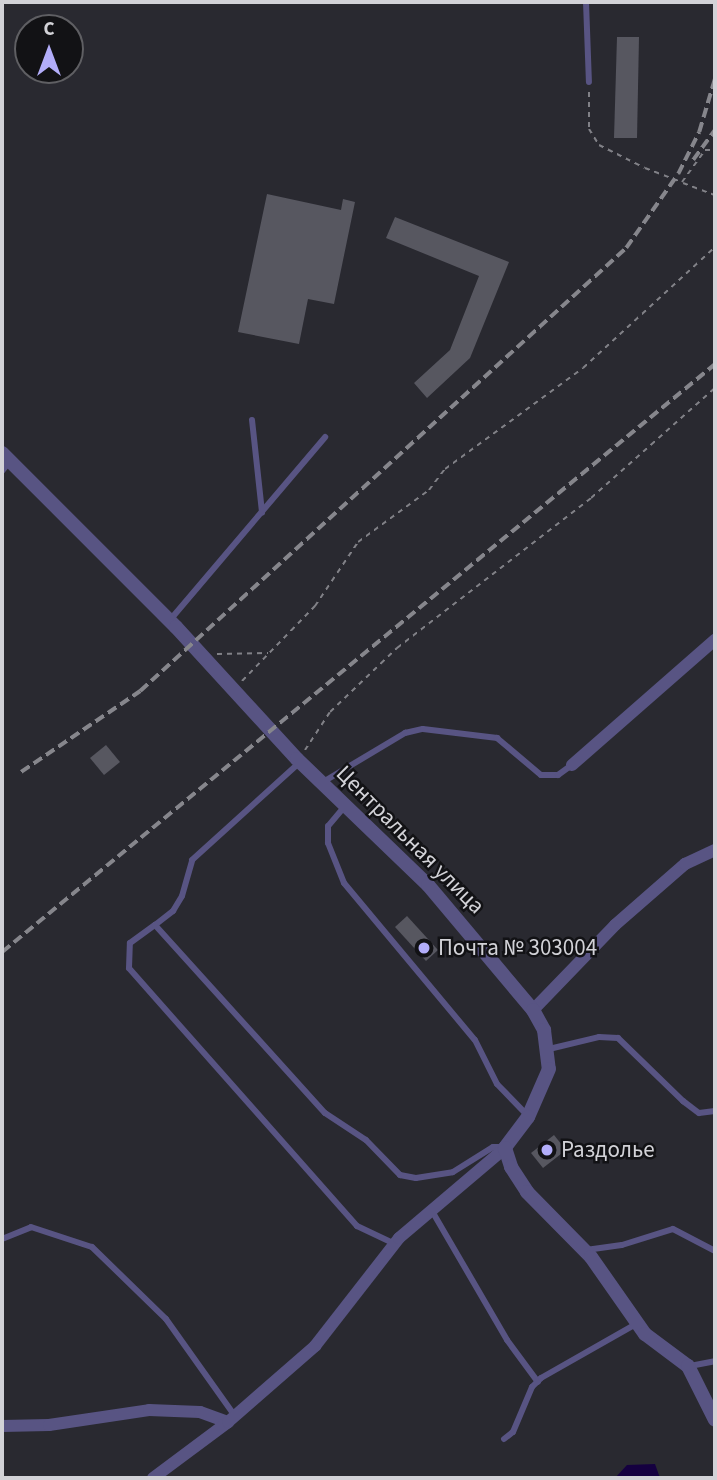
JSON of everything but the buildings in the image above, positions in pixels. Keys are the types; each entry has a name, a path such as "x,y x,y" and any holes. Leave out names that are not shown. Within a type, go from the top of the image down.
{"street":[{"name":"Центральная улица","path":"4,462 170,621 232,692 299,761 428,885 533,1010 549,1049 544,1088 528,1117 505,1148 395,1244 315,1346 231,1419 153,1478"},
{"path":"572,765 715,640"},
{"path":"533,1010 615,925 685,864 715,850"},
{"path":"505,1148 527,1192 584,1251 638,1323 688,1366 715,1420"},
{"path":"2,1426 49,1425 149,1410 200,1412 231,1419"}],"lane":[{"path":"586,2 589,82"},
{"path":"252,420 262,512"},
{"path":"170,621 325,437"},
{"path":"322,783 338,769 405,733 423,729 497,738 541,775 558,775 572,765"},
{"path":"299,761 192,860 182,896 173,911 130,943 129,968 357,1226 395,1244"},
{"path":"345,806 328,826 328,842 344,883 475,1040 497,1084 528,1117"},
{"path":"155,925 325,1113 366,1140 400,1175 416,1178 453,1172 493,1147 505,1148"},
{"path":"549,1049 599,1037 618,1038 691,1107 699,1113 715,1111"},
{"path":"432,1211 507,1340 538,1382"},
{"path":"2,1239 31,1227 92,1247 166,1319 231,1419"},
{"path":"584,1251 673,1229 715,1251"},
{"path":"504,1439 522,1418 538,1382 638,1323"},
{"path":"688,1366 715,1361"}],"path":[{"path":"589,82 589,129 599,145 715,195"},
{"path":"682,182 705,150 715,150"},
{"path":"232,692 315,606 358,542 429,491 445,469 583,368 715,247"},
{"path":"299,761 330,712 397,648 591,498 715,388"},
{"path":"199,653 271,652"}],"shaded area":[{"path":"655,1464 660,1478 615,1478 627,1465"}],"railway":[{"path":"21,772 140,691 626,248 678,174 699,132 715,78"},
{"path":"693,160 715,130"},
{"path":"2,952 715,364"}],"place":[{"name":"Почта № 303004","path":"424,948"},
{"name":"Раздолье","path":"547,1150"}]}
